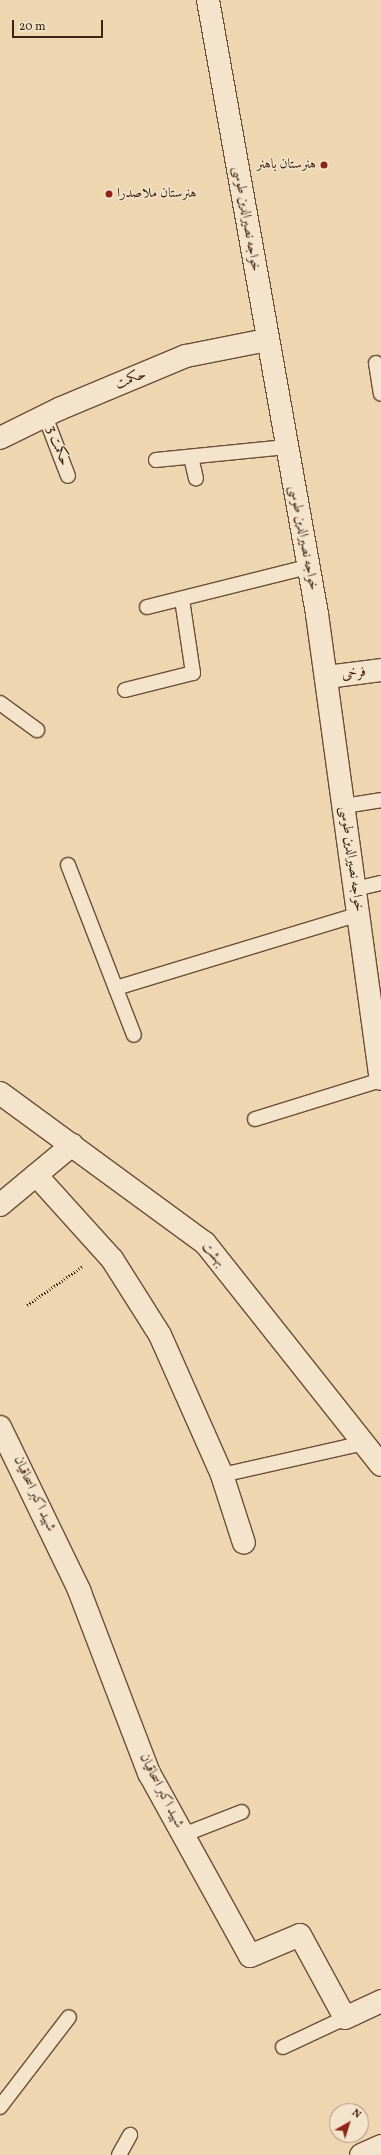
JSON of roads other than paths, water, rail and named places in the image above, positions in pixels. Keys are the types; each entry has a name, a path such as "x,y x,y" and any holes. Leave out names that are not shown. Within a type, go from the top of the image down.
{"street":[{"name":"خواجه نصیرالدین طوسی","path":"208,0 327,677 381,1080"},
{"name":"حکمت","path":"0,438 45,416 186,356 267,340"},
{"name":"فرخی","path":"327,677 381,670"},
{"name":"بهشت","path":"0,1093 205,1243 381,1465"},
{"path":"0,1205 72,1145"},
{"path":"36,1175 105,1250 160,1335 222,1475 244,1543"},
{"name":"شهید اکبر اسحاقیان","path":"0,1427 79,1590 149,1773 250,1956 300,1935 345,2018"},
{"path":"345,2018 381,2001"},
{"path":"361,2155 381,2146"}],"lane":[{"path":"376,364 381,394"},
{"name":"حکمت 3","path":"45,416 68,476"},
{"path":"156,460 286,447"},
{"path":"191,457 196,478"},
{"path":"147,607 308,567"},
{"path":"125,690 193,673 182,599"},
{"path":"0,703 37,730"},
{"path":"344,806 381,800"},
{"path":"68,865 134,1035"},
{"path":"355,889 381,884"},
{"path":"116,988 359,914"},
{"path":"255,1119 381,1080"},
{"path":"222,1475 364,1443"},
{"path":"184,1835 242,1812"},
{"path":"0,2107 69,2017"},
{"path":"283,2047 345,2018"},
{"path":"119,2155 130,2135"}],"place":[{"name":"هنرستان باهنر","path":"324,165"},
{"name":"هنرستان ملاصدرا","path":"109,194"}]}
